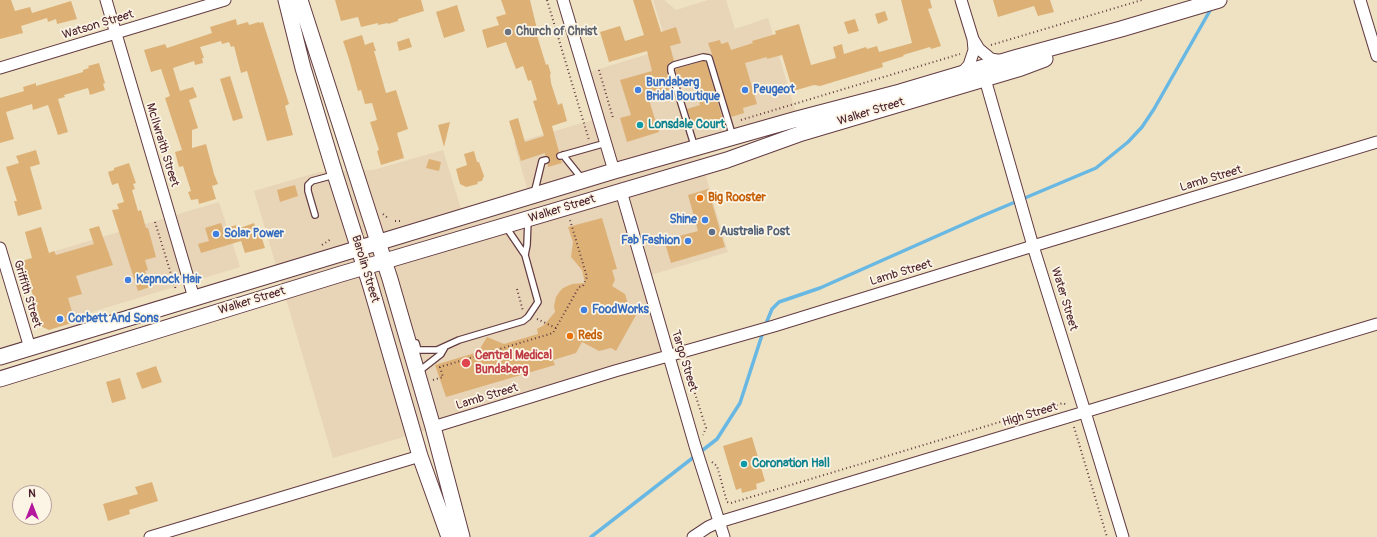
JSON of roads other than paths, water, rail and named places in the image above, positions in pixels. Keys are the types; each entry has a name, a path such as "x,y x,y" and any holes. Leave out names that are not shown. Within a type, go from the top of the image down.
{"main road":[{"name":"Barolin Street","path":"286,0 303,68 420,456 449,537"},
{"name":"Barolin Street","path":"300,0 398,308 433,427 462,537"},
{"name":"Walker Street","path":"0,379 364,267 727,160 802,133 983,74 1006,61 1219,0"},
{"name":"Walker Street","path":"0,357 614,171 695,149 731,130 797,119 960,75 983,74 1021,68 1121,29"},
{"path":"614,171 622,176 631,177 672,166 701,167"},
{"path":"528,198 561,198 604,186 613,187 621,191"},
{"path":"433,427 428,433 428,455 441,498 442,515"}],"street":[{"name":"McIlwraith Street","path":"106,0 194,298"},
{"name":"Watson Street","path":"0,68 225,0"},
{"path":"562,0 614,171"},
{"path":"960,75 972,59 974,50 973,39 961,0"},
{"path":"1360,0 1377,56"},
{"path":"973,39 979,48 991,59 1006,61"},
{"name":"Water Street","path":"983,74 1025,214 1033,246 1123,537"},
{"name":"Lamb Street","path":"433,427 774,326 1377,142"},
{"name":"Targo Street","path":"621,191 669,356 699,442 724,537"},
{"name":"Griffith Street","path":"0,248 30,348"},
{"name":"High Street","path":"693,537 719,522 1377,324"},
{"path":"150,537 420,456"}],"lane":[{"path":"695,149 671,71 672,66 703,56 709,58 731,130"},
{"path":"583,181 562,156 606,143"},
{"path":"528,198 542,161 546,160"},
{"path":"315,215 308,191 308,185 312,181 335,174"},
{"path":"414,338 418,350 437,350 459,340 523,321 528,317 538,302 526,255 528,219"},
{"path":"505,226 526,255"},
{"path":"398,308 411,326"},
{"path":"417,373 441,354 445,347"}],"waterway":[{"path":"765,326 772,309 779,302 820,288 982,216 1096,168 1128,142 1142,127 1154,109 1212,7"},
{"path":"591,537 717,439 740,403 763,332"}],"place":[{"name":"Church of Christ","path":"508,32"},
{"name":"Bundaberg Bridal Boutique","path":"638,90"},
{"name":"Peugeot","path":"745,90"},
{"name":"Lonsdale Court","path":"640,125"},
{"name":"Big Rooster","path":"700,198"},
{"name":"Shine","path":"705,220"},
{"name":"Australia Post","path":"712,232"},
{"name":"Solar Power","path":"216,234"},
{"name":"Fab Fashion","path":"688,241"},
{"name":"Kepnock Hair","path":"128,280"},
{"name":"FoodWorks","path":"584,310"},
{"name":"Corbett And Sons","path":"60,319"},
{"name":"Reds","path":"570,336"},
{"name":"Central Medical Bundaberg","path":"466,363"},
{"name":"Coronation Hall","path":"744,464"}]}
